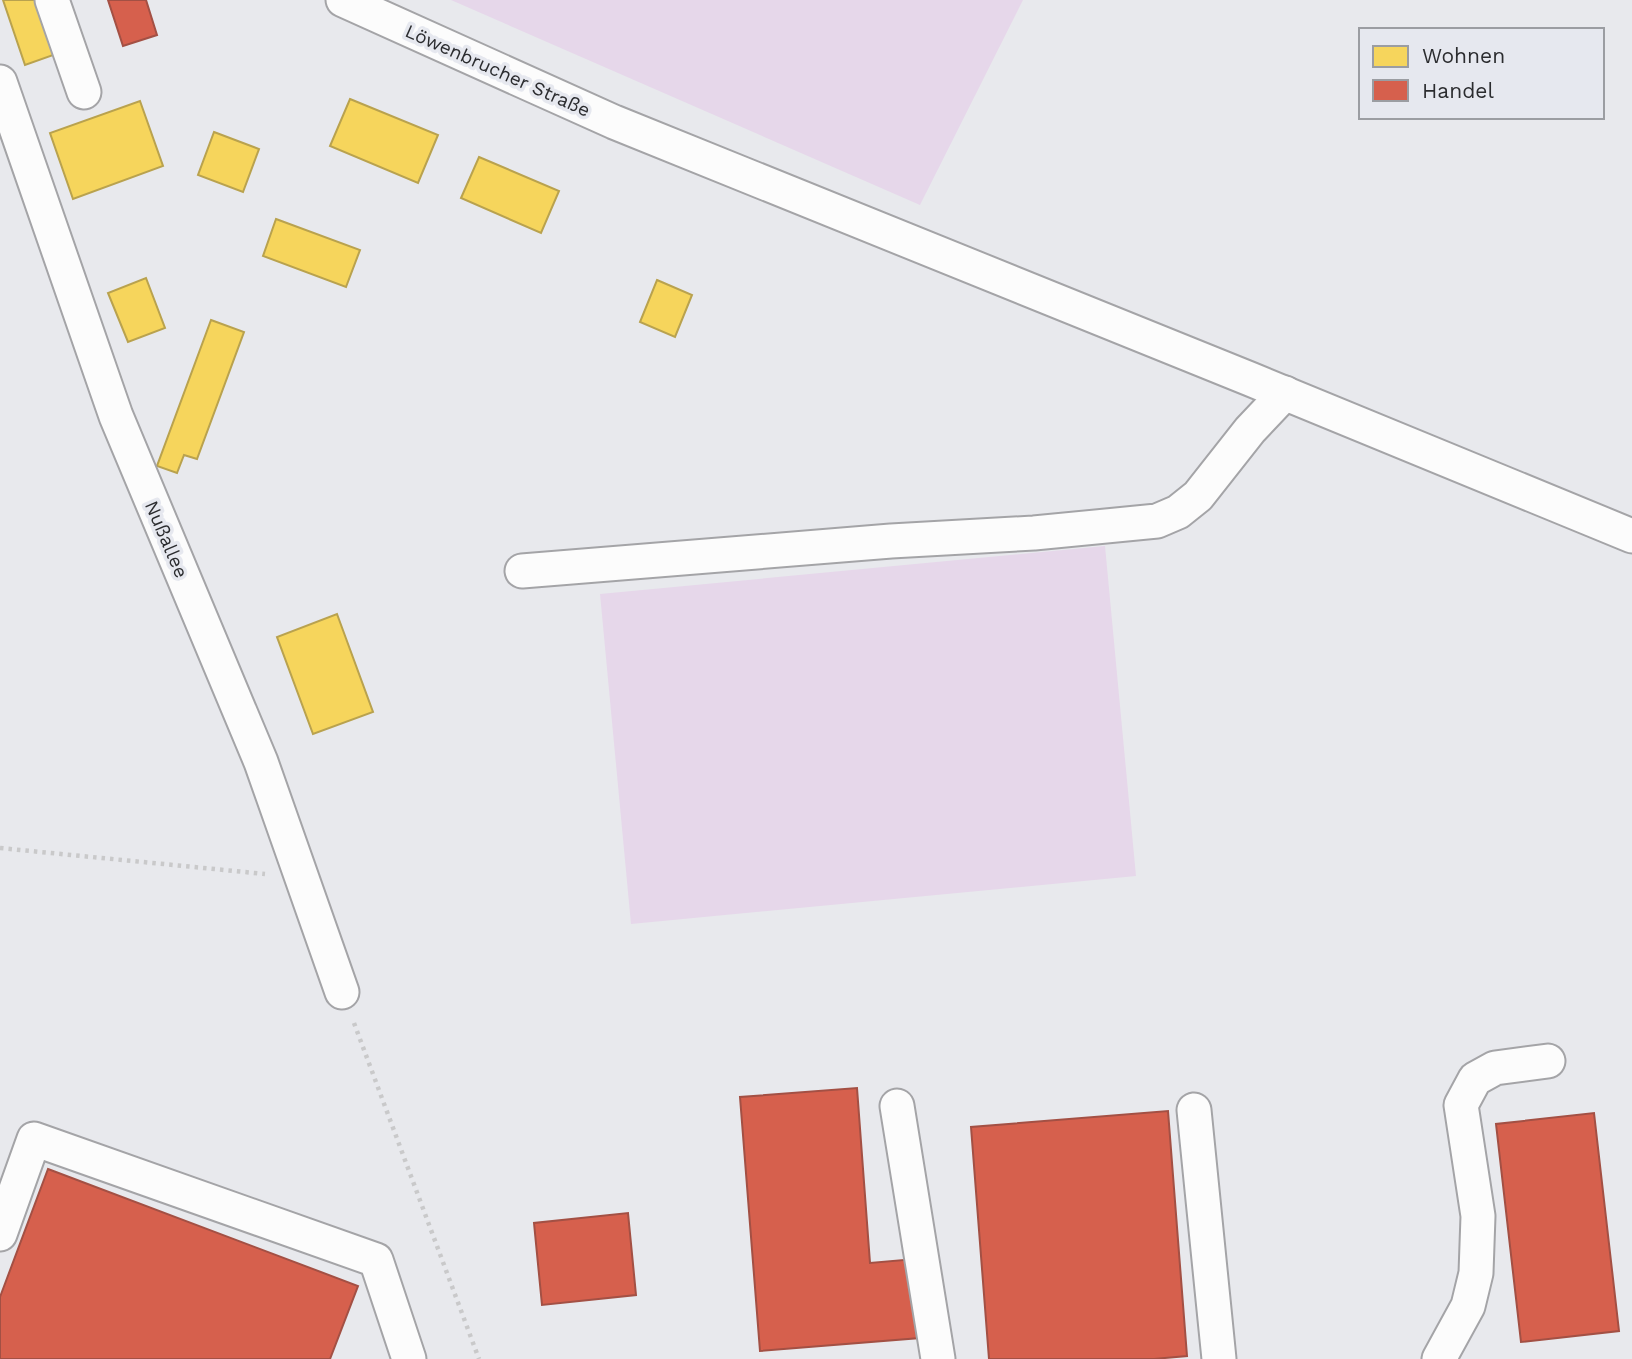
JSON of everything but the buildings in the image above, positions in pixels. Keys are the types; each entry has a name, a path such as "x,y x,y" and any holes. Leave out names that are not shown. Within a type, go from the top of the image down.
{"street":[{"path":"52,0 84,92"},
{"name":"Löwenbrucher Straße","path":"343,0 614,122 1632,536"},
{"name":"Nußallee","path":"0,82 116,416 261,762 342,992"},
{"path":"522,571 891,541 1034,533 1157,521 1178,512 1198,496 1250,430 1284,393"},
{"path":"1439,1359 1468,1306 1475,1273 1478,1216 1461,1105 1475,1079 1495,1068 1548,1061"},
{"path":"897,1106 938,1359"},
{"path":"1194,1110 1219,1359"},
{"path":"0,1234 34,1139 376,1260 409,1359"}],"path":[{"path":"0,848 273,874 304,883"},
{"path":"342,992 479,1359"}],"shaded area":[{"path":"451,0 1023,0 920,205"},
{"path":"1105,546 1136,876 631,924 600,594"}]}
